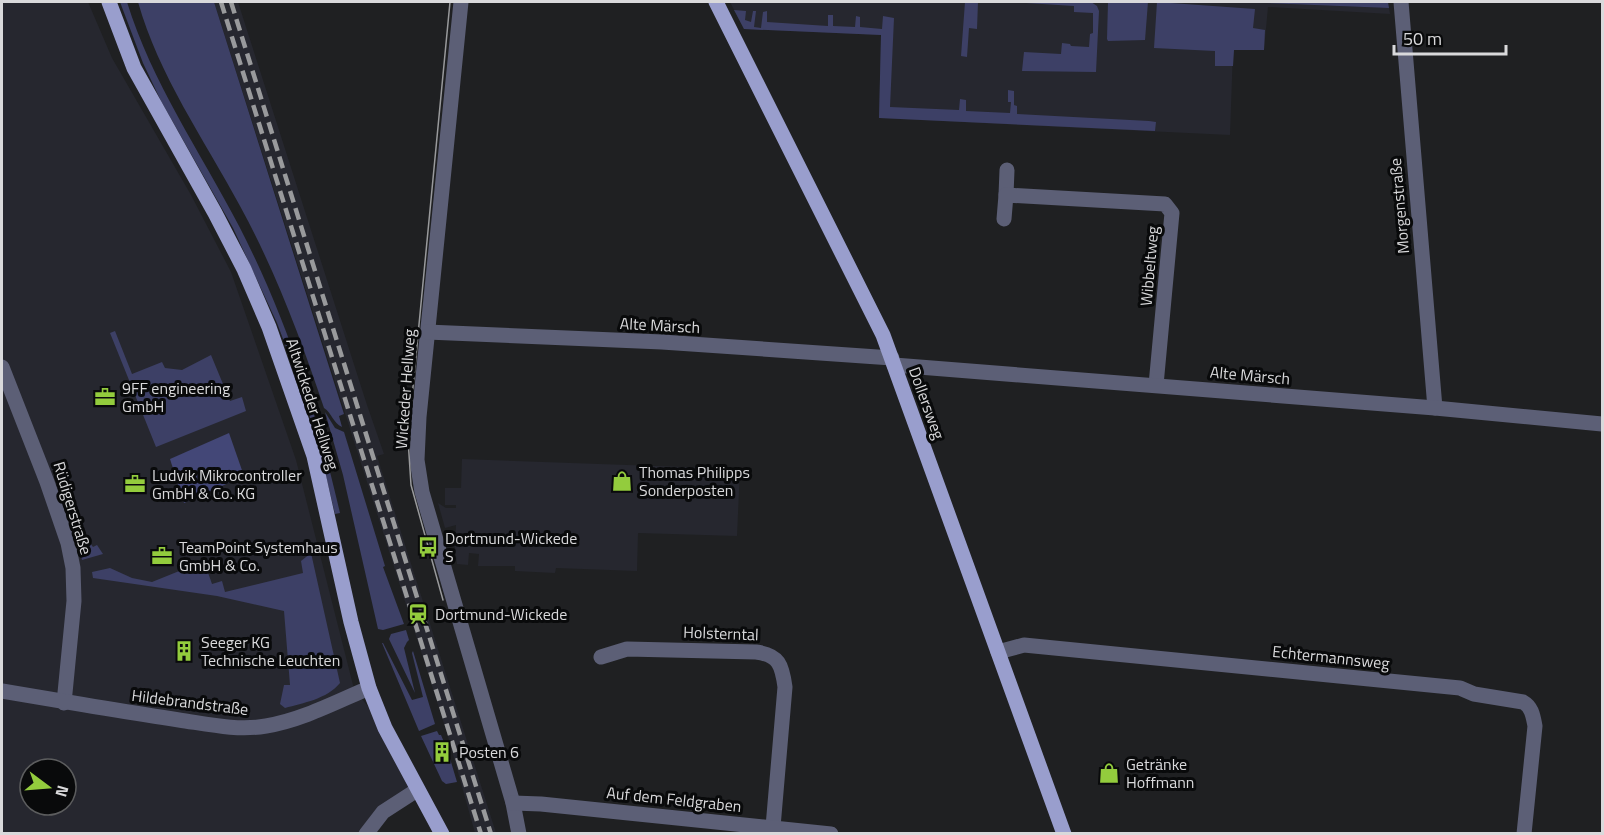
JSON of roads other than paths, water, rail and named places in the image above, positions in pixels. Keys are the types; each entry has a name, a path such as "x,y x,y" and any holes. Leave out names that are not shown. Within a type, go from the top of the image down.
{"main road":[{"name":"Altwickeder Hellweg","path":"109,2 134,68 215,213 244,269 269,327 314,456 351,622 369,688 385,728 442,834"},
{"name":"Dollersweg","path":"716,2 869,306 893,361 1064,834"}],"street":[{"name":"Wickeder Hellweg","path":"461,2 427,332 417,460 422,492 513,803 519,834"},
{"name":"Morgenstraße","path":"1401,2 1435,408"},
{"path":"1004,219 1007,170"},
{"name":"Wibbeltweg","path":"1006,195 1165,204 1172,213 1156,385"},
{"name":"Alte Märsch","path":"427,332 662,342 1602,424"},
{"name":"Rüdigerstraße","path":"2,367 47,482 68,543 73,568 74,601 64,703"},
{"name":"Echtermannsweg","path":"998,652 1024,645 1154,657 1460,688 1474,694 1523,702 1529,705 1535,726 1524,834"},
{"name":"Holsterntal","path":"601,657 627,649 744,651 768,653 778,661 783,672 785,687 772,827"},
{"name":"Hildebrandstraße","path":"2,691 64,703 234,728 252,728 301,717 369,688"},
{"path":"366,834 384,813 417,790"},
{"name":"Auf dem Feldgraben","path":"513,803 831,834"}],"tram line":[{"path":"443,600 411,485 408,439 450,2"}],"railway":[{"path":"221,2 481,834"},
{"path":"231,2 491,834"}],"place":[{"name":"9FF engineering GmbH","path":"105,397"},
{"name":"Thomas Philipps Sonderposten","path":"622,481"},
{"name":"Ludvik Mikrocontroller GmbH & Co. KG","path":"135,484"},
{"name":"Dortmund-Wickede S","path":"428,547"},
{"name":"TeamPoint Systemhaus GmbH & Co.","path":"162,556"},
{"name":"Dortmund-Wickede","path":"418,614"},
{"name":"Seeger KG Technische Leuchten","path":"184,651"},
{"name":"Posten 6","path":"442,752"},
{"name":"Getränke Hoffmann","path":"1109,773"}]}
